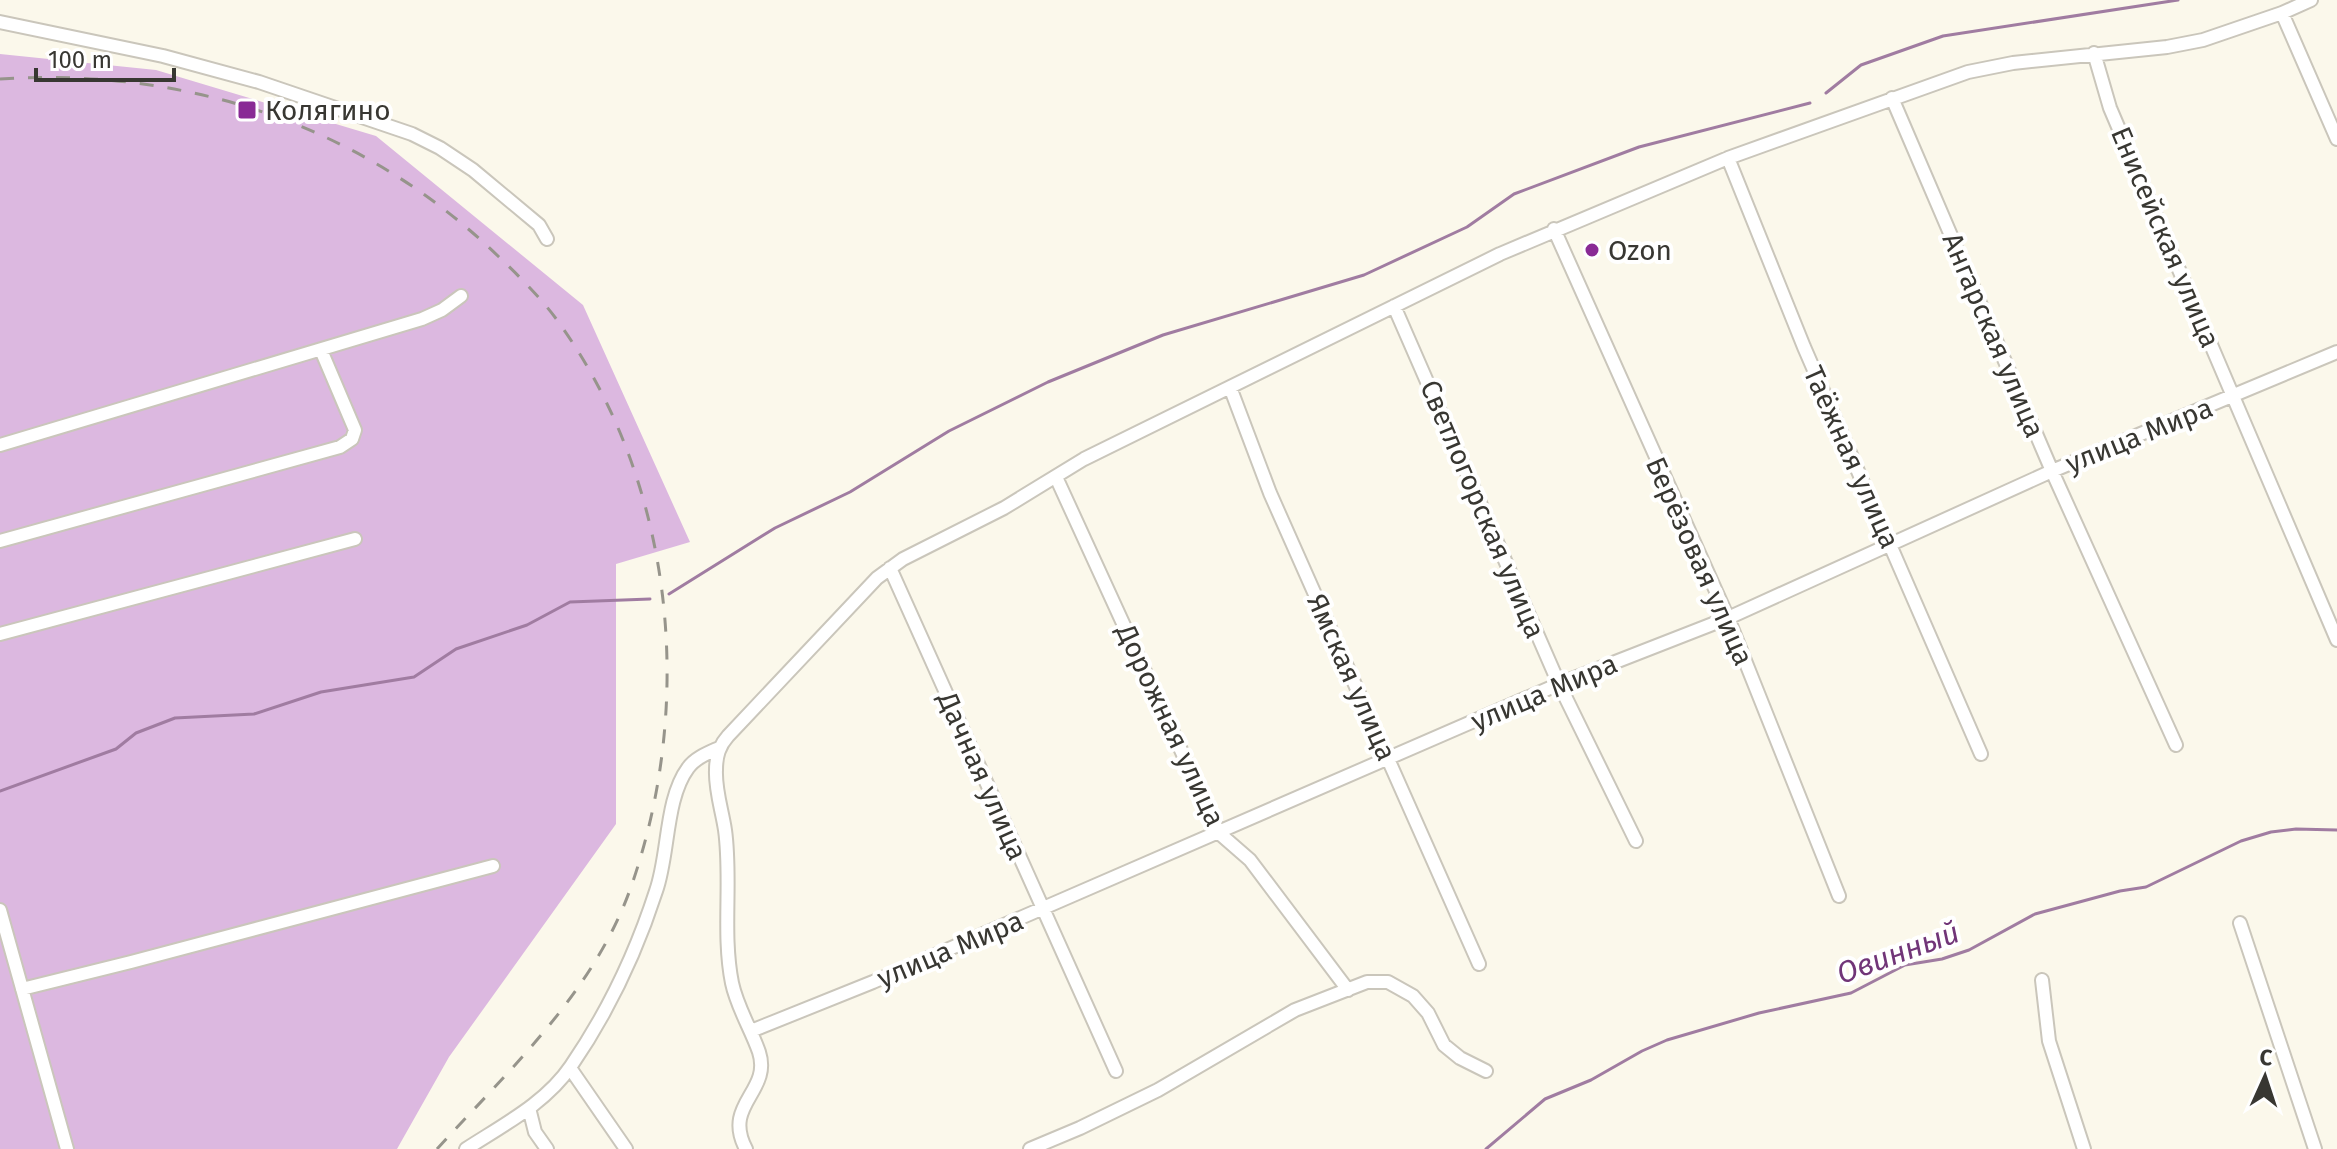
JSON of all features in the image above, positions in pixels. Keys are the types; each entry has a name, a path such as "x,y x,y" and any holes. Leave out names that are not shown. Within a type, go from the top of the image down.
{"street":[{"path":"466,1149 529,1108 570,1068 609,1005 658,888 673,809 682,780 695,762 719,748 877,578 903,559 1004,508 1084,459 1394,306 1554,229 1728,158 1968,72 2203,40 2311,0"},
{"path":"2282,13 2337,139"},
{"path":"0,22 190,63 259,82 412,134 473,170 539,225 547,239"},
{"name":"Енисейская улица","path":"2094,53 2103,90 2337,640"},
{"name":"Ангарская улица","path":"1892,98 2052,471 2176,745"},
{"name":"Таёжная улица","path":"1728,158 1804,347 1981,754"},
{"name":"Берёзовая улица","path":"1554,229 1728,618 1839,896"},
{"path":"0,445 422,319 442,310 461,296"},
{"name":"Светлогорская улица","path":"1394,306 1559,684 1636,841"},
{"path":"0,541 340,447 352,439 355,430 321,350"},
{"name":"улица Мира","path":"751,1031 1042,910 1559,684 1728,618 2052,471 2337,352"},
{"name":"Ямская улица","path":"1230,387 1270,493 1479,964"},
{"name":"Дорожная улица","path":"1056,477 1219,833 1250,860 1348,990"},
{"path":"0,634 355,539"},
{"name":"Дачная улица","path":"890,568 1116,1071"},
{"path":"719,748 715,771 725,831 732,981 762,1069 757,1086 742,1106 740,1125 746,1149"},
{"path":"22,989 493,866"},
{"path":"0,910 67,1149"},
{"path":"2240,923 2315,1149"},
{"path":"2042,980 2049,1041 2084,1149"},
{"path":"1030,1149 1158,1090 1295,1010 1367,982 1388,982 1404,989 1428,1013 1444,1045 1460,1058 1486,1071"},
{"path":"570,1068 626,1149"},
{"path":"529,1108 535,1132 547,1149"}],"shaded area":[{"path":"0,54 156,70 376,136 583,305 690,542 616,564 616,824 449,1057 397,1149 0,1149"}],"waterway":[{"path":"1826,93 1861,65 1943,36 2178,0"},
{"path":"669,594 775,528 850,492 949,431 1048,382 1163,335 1364,275 1467,227 1514,194 1639,147 1810,103"},
{"path":"0,791 116,749 136,733 175,718 254,714 321,692 414,677 456,649 527,625 570,602 650,599"},
{"name":"Овинный","path":"1486,1149 1545,1099 1591,1080 1667,1040 1759,1013 1851,993 1905,965 1942,959 1969,950 2035,914 2146,887 2241,841 2296,829 2337,830"}],"railway":[{"path":"0,79 70,78 138,83 205,96 269,114 331,140 391,172 447,211 499,257 548,308 600,390 629,457 650,527 663,599 667,672 663,745 651,817 631,887 595,961 548,1027 437,1149"}],"place":[{"name":"Колягино","path":"247,110"},
{"name":"Ozon","path":"1592,250"}]}
